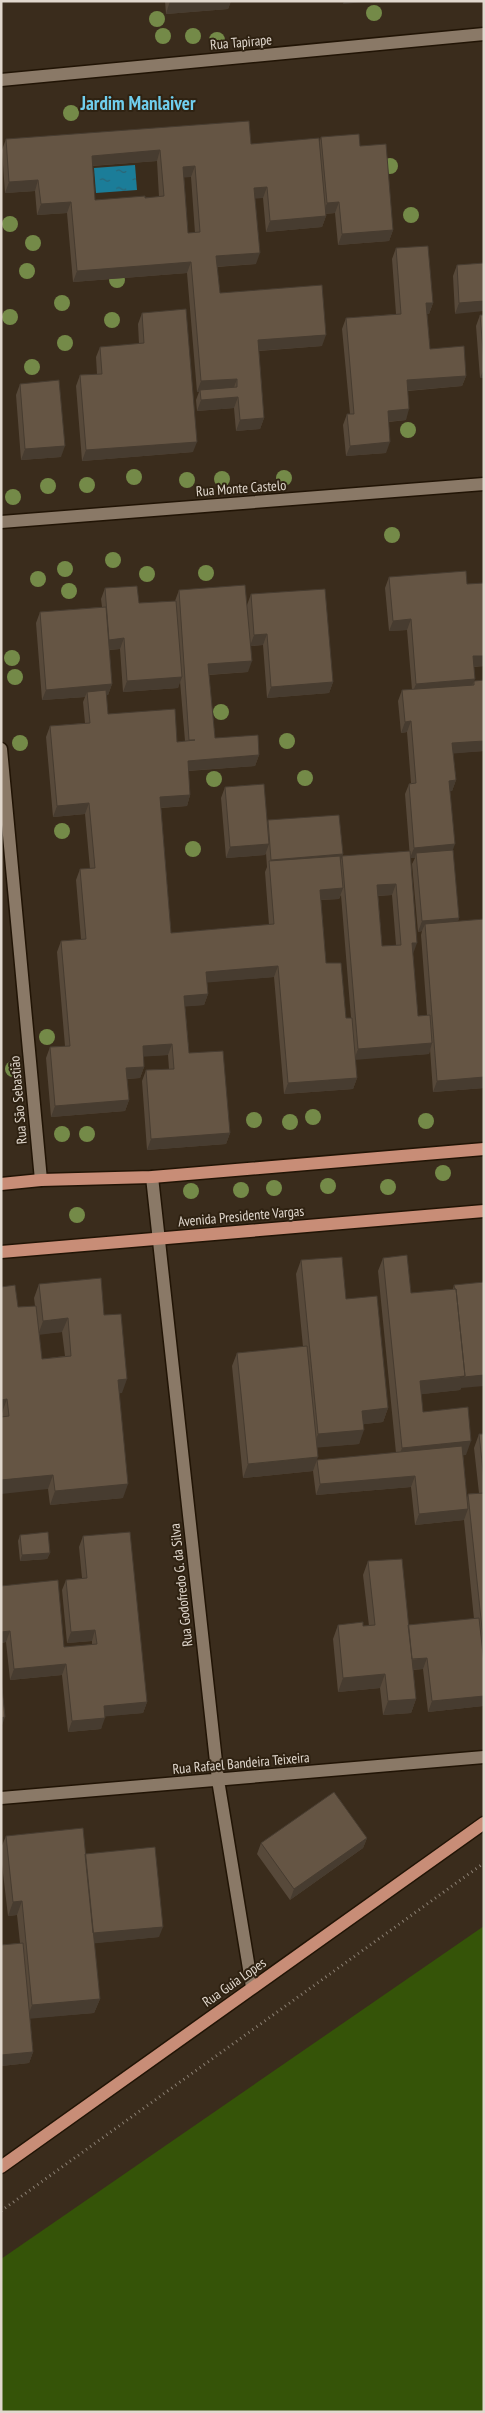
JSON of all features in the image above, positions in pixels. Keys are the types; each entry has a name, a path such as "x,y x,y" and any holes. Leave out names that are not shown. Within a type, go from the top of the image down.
{"main road":[{"path":"1,1184 41,1180 152,1178 484,1149"},
{"name":"Avenida Presidente Vargas","path":"1,1252 484,1211"},
{"name":"Rua Guia Lopes","path":"1,2167 484,1823"}],"street":[{"name":"Rua Tapirape","path":"1,80 484,34"},
{"name":"Rua Monte Castelo","path":"1,522 484,484"},
{"name":"Rua São Sebastião","path":"1,749 41,1180"},
{"name":"Rua Godofredo G. da Silva","path":"152,1178 218,1780 252,1988"},
{"name":"Rua Rafael Bandeira Teixeira","path":"1,1798 484,1757"}],"path":[{"path":"1,2211 484,1862"}],"green space":[{"path":"484,1926 484,2412 1,2412 1,2259"}],"water":[{"path":"135,165 137,190 96,193 94,168"}],"building":[{"path":"249,121 251,144 319,138 326,216 270,221 267,187 254,188 260,253 216,256 220,293 322,285 326,335 258,340 264,418 240,420 238,397 201,400 200,390 237,387 237,379 201,381 191,262 77,271 71,202 41,204 38,180 9,182 6,139","holes":["160,150 164,196 95,200 92,156","195,166 200,232 188,233 183,167"]},
{"path":"359,134 360,146 386,144 393,230 342,234 339,202 327,203 321,137"},
{"path":"428,246 433,303 426,303 430,349 464,346 466,376 407,380 409,409 388,411 390,442 350,446 347,414 354,414 346,318 401,314 396,248"},
{"path":"484,263 484,301 459,303 457,265"},
{"path":"186,309 197,442 86,450 80,375 102,374 100,347 144,343 142,313"},
{"path":"480,315 484,315 484,362"},
{"path":"59,380 65,446 25,449 20,384"},
{"path":"466,571 467,584 484,583 484,656 473,656 475,679 416,684 411,619 393,621 389,577"},
{"path":"245,585 252,661 208,664 215,738 258,735 259,755 188,761 190,795 160,797 171,933 274,924 269,861 340,856 343,888 320,890 326,963 341,963 346,1018 352,1018 357,1078 288,1083 278,966 206,972 208,994 184,996 189,1053 223,1051 230,1133 151,1139 146,1070 174,1069 172,1044 143,1046 144,1067 126,1068 129,1100 55,1106 50,1047 70,1046 61,941 86,939 80,869 95,868 89,803 57,806 50,726 90,723 87,692 106,690 108,714 175,709 177,742 195,740 189,740 179,590"},
{"path":"137,586 139,603 176,601 182,677 127,681 124,638 109,640 105,588"},
{"path":"325,589 333,682 271,687 267,634 254,635 251,594"},
{"path":"106,607 112,684 46,690 40,612"},
{"path":"484,680 484,741 452,743 456,780 449,781 455,844 414,848 409,784 416,783 411,721 405,722 402,690 474,685 474,681"},
{"path":"264,784 269,844 230,847 225,787"},
{"path":"339,815 343,854 271,860 268,820"},
{"path":"453,850 459,918 422,921 416,853"},
{"path":"410,851 417,943 412,943 418,1016 430,1015 432,1043 358,1049 342,856","holes":["396,884 401,945 382,946 377,885"]},
{"path":"484,919 484,1077 437,1081 425,924"},
{"path":"407,1255 411,1293 456,1289 465,1376 420,1381 423,1412 468,1407 471,1441 402,1448 383,1258"},
{"path":"342,1257 346,1299 377,1296 388,1408 362,1411 364,1430 318,1434 301,1260"},
{"path":"101,1278 104,1315 121,1314 127,1379 118,1380 128,1484 55,1491 53,1475 1,1480 1,1417 9,1416 7,1399 1,1400 1,1287 15,1285 18,1307 36,1306 42,1359 71,1356 68,1318 43,1321 39,1284"},
{"path":"484,1282 484,1375 464,1377 456,1289 454,1285"},
{"path":"307,1346 318,1457 248,1464 237,1353"},
{"path":"479,1434 484,1434 484,1480"},
{"path":"462,1446 468,1509 419,1514 415,1476 320,1484 317,1460"},
{"path":"484,1493 484,1648 468,1494"},
{"path":"48,1532 50,1553 22,1555 20,1535"},
{"path":"130,1532 147,1702 104,1706 105,1718 72,1721 66,1664 14,1669 10,1631 1,1632 1,1586 58,1580 64,1647 97,1644 95,1630 71,1632 66,1580 87,1578 83,1536"},
{"path":"402,1559 416,1699 388,1701 385,1674 343,1678 338,1625 363,1622 363,1626 375,1625 368,1561"},
{"path":"479,1618 484,1663 484,1696 432,1701 427,1658 412,1659 408,1625"},
{"path":"1,1678 5,1717 1,1718"},
{"path":"334,1792 367,1838 294,1889 261,1843"},
{"path":"83,1828 100,1999 32,2005 22,1901 13,1902 6,1836"},
{"path":"155,1847 163,1927 93,1933 85,1854"},
{"path":"23,1943 33,2052 1,2055 1,1945"}],"district":[{"name":"Jardim Manlaiver","path":"138,103"}]}
